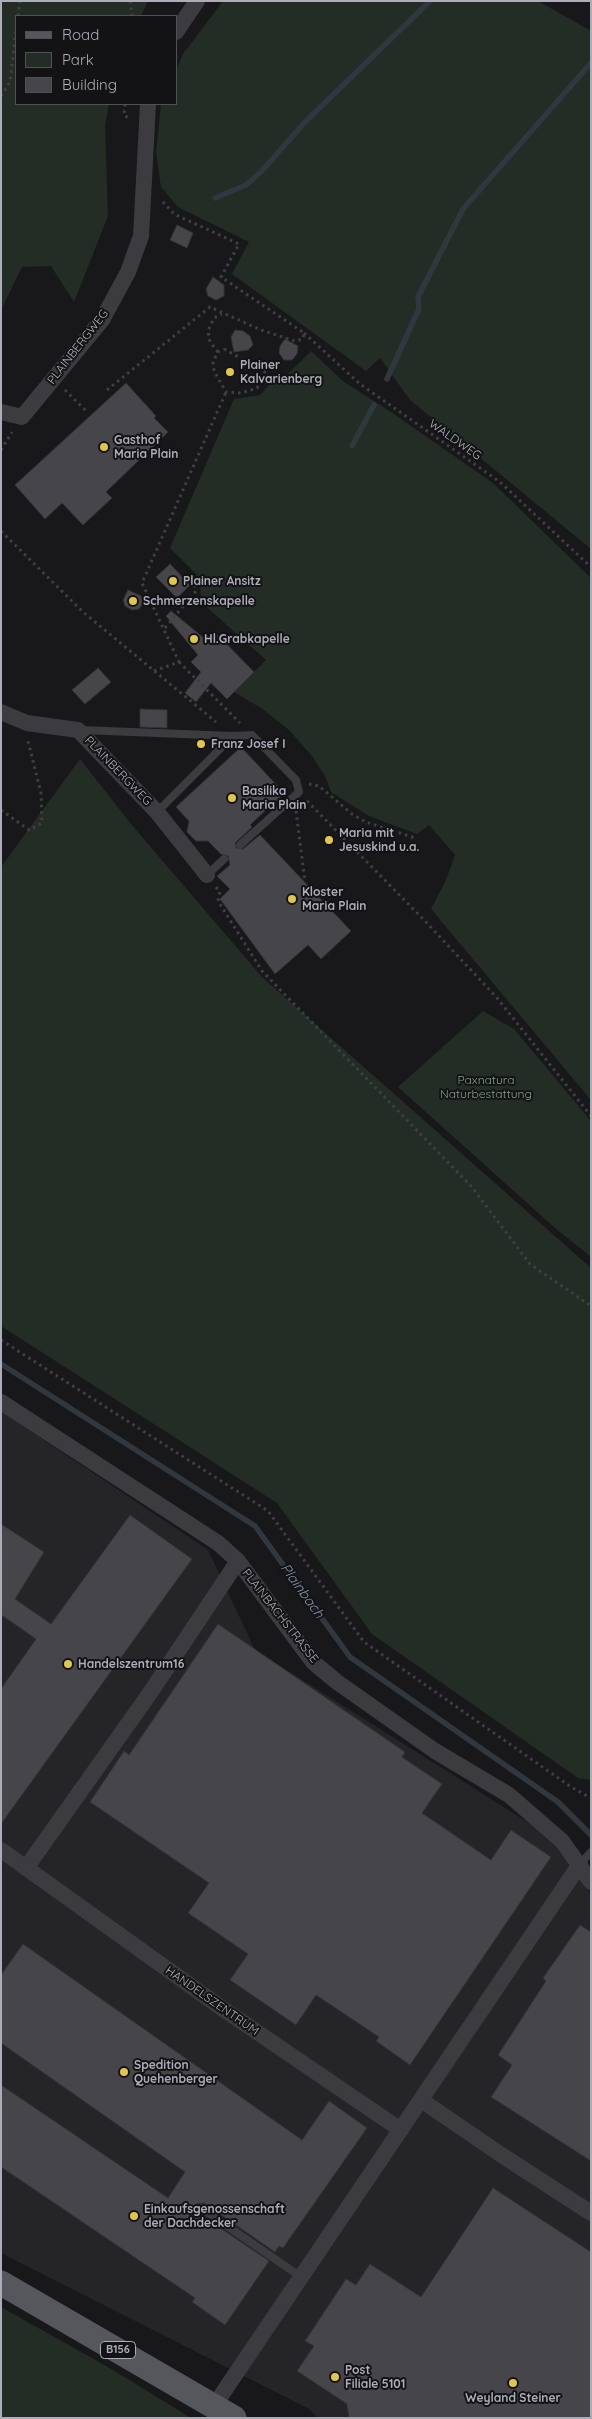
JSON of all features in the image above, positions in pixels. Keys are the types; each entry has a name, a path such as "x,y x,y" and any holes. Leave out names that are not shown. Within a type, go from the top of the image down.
{"main road":[{"name":"B156","path":"1,2283 224,2412"}],"street":[{"path":"178,29 197,1"},
{"name":"PLAINBERGWEG","path":"1,412 22,417 102,320 128,272 141,236 148,105"},
{"name":"PLAINBERGWEG","path":"1,712 28,723 78,730 157,812 207,875"},
{"name":"PLAINBACHSTRASSE","path":"1,1402 218,1542 238,1562 313,1662 435,1751 508,1795 562,1841 586,1857 591,1882"},
{"path":"26,1868 150,1693 238,1562"},
{"name":"HANDELSZENTRUM","path":"1,1850 223,2009 401,2130"},
{"path":"224,2412 301,2277 586,1857"},
{"path":"421,2100 503,2156 591,2212"}],"lane":[{"path":"78,730 233,736 252,735 296,780 296,794 240,845"},
{"path":"157,812 233,736"},
{"path":"207,875 224,859"},
{"path":"200,2208 301,2277"}],"path":[{"path":"18,15 20,1"},
{"path":"130,1 132,15"},
{"path":"1,96 10,82 15,39"},
{"name":"WALDWEG","path":"159,197 174,214 238,244 221,277 304,333 360,384 500,482 591,567"},
{"path":"107,390 210,307 222,314"},
{"path":"218,352 210,342 208,330 214,318 222,314 231,314 260,330 295,341 303,339 304,333"},
{"path":"224,349 267,374 257,388 241,393 226,392 214,371 213,362 218,352 224,349"},
{"path":"64,389 86,410"},
{"path":"226,392 142,583 165,628 179,662 252,735"},
{"path":"1,531 83,612 233,736"},
{"path":"165,628 196,590 194,581"},
{"path":"154,671 179,662"},
{"path":"1,810 29,830 42,823 41,793 26,733 28,723"},
{"path":"296,780 320,786 346,809 366,822 415,838"},
{"path":"296,794 305,882"},
{"path":"296,794 425,921 497,998 591,1116"},
{"path":"207,875 220,892 218,901 262,971 471,1186 530,1264 591,1306"},
{"path":"1,1340 268,1511 364,1642 591,1798"}],"shaded area":[{"path":"1,1411 208,1550 255,1650 559,1842 591,1895 591,2418 318,2418 309,2409 1,2253"}],"green space":[{"path":"1,1 148,1 141,15 15,15 15,105 109,105 105,125 108,216 74,302 51,266 22,267 1,310"},
{"path":"223,1 538,1 591,31 591,549 410,400 380,358 366,371 232,274 249,242 178,207 161,187 156,152 161,105 178,105 178,65 183,54"},
{"path":"311,351 344,382 391,412 493,483 591,578 591,1100 431,909 446,880 455,855 429,825 417,834 369,816 331,792 326,778 312,756 289,730 261,708 234,692 266,660 201,602 200,578 170,548 234,399 260,395 271,383 279,383"},
{"path":"80,759 131,824 262,977 591,1268 591,1780 578,1778 372,1634 277,1503 1,1326 1,867"},
{"name":"Paxnatura Naturbestattung","path":"483,1011 514,1029 591,1121 591,1257 555,1228 398,1087"},
{"path":"1,2307 113,2370 191,2418 1,2418"}],"building":[{"path":"177,225 193,233 187,248 170,240"},
{"path":"213,277 224,285 224,296 216,300 208,296 206,289"},
{"path":"235,330 243,331 250,336 253,345 248,350 234,352 231,337"},
{"path":"285,339 298,346 297,354 292,360 284,360 279,353 280,346"},
{"name":"Gasthof Maria Plain","path":"126,383 156,416 154,418 168,432 106,492 112,498 83,525 62,503 45,519 15,485"},
{"name":"Plainer Ansitz","path":"170,564 190,585 177,598 156,577"},
{"name":"Schmerzenskapelle","path":"128,590 141,596 143,603 139,609 132,610 125,606 123,600"},
{"path":"171,611 210,643 218,635 254,672 227,699 211,683 196,702 185,693 201,672 191,662 198,655 166,616"},
{"path":"98,668 111,682 85,704 72,690"},
{"path":"140,709 167,710 167,728 140,727"},
{"path":"241,747 284,793 250,825 252,827 235,843 236,848 243,849 260,835 351,931 321,959 308,945 275,974 220,899 230,889 217,876 230,865 228,856 221,854 208,841 196,841 187,832 189,821 176,807"},
{"name":"Handelszentrum16","path":"130,1515 192,1559 1,1824 1,1689 36,1639 3,1616 1,1619 1,1524 44,1552 15,1599 51,1624"},
{"path":"218,1624 405,1752 402,1757 442,1784 422,1813 491,1860 511,1830 551,1857 410,2065 376,2041 379,2037 316,1995 296,2025 230,1980 248,1954 188,1913 209,1883 90,1802 124,1751 129,1755"},
{"path":"580,1925 591,1932 591,2161 491,2097 512,2065 498,2055 546,1981 543,1978"},
{"name":"Spedition Quehenberger","path":"23,1944 302,2140 329,2101 367,2128 283,2248 279,2246 275,2252 204,2203 197,2204 195,2208 198,2213 269,2261 225,2325 192,2302 195,2298 1,2167 1,2085 168,2198 185,2172 1,2043 1,1975"},
{"path":"493,2188 591,2252 591,2418 349,2418 347,2404 297,2371 314,2346 305,2341 346,2279 356,2285 370,2264 421,2297"}],"waterway":[{"path":"215,198 246,185 261,172 305,122 430,1"},
{"path":"387,379 419,309 418,297 463,209 591,63"},
{"path":"352,446 374,405"},
{"name":"Plainbach","path":"1,1364 255,1526 350,1657 558,1802 591,1835"}],"place":[{"name":"Plainer Kalvarienberg","path":"230,372"},
{"name":"Gasthof Maria Plain","path":"104,447"},
{"name":"Plainer Ansitz","path":"173,581"},
{"name":"Schmerzenskapelle","path":"133,601"},
{"name":"Hl.Grabkapelle","path":"194,639"},
{"name":"Franz Josef I","path":"201,744"},
{"name":"Basilika Maria Plain","path":"232,798"},
{"name":"Maria mit Jesuskind u.a.","path":"329,840"},
{"name":"Kloster Maria Plain","path":"292,899"},
{"name":"Handelszentrum16","path":"68,1664"},
{"name":"Spedition Quehenberger","path":"124,2072"},
{"name":"Einkaufsgenossenschaft der Dachdecker","path":"134,2216"},
{"name":"Post Filiale 5101","path":"335,2377"},
{"name":"Weyland Steiner","path":"513,2383"}]}
